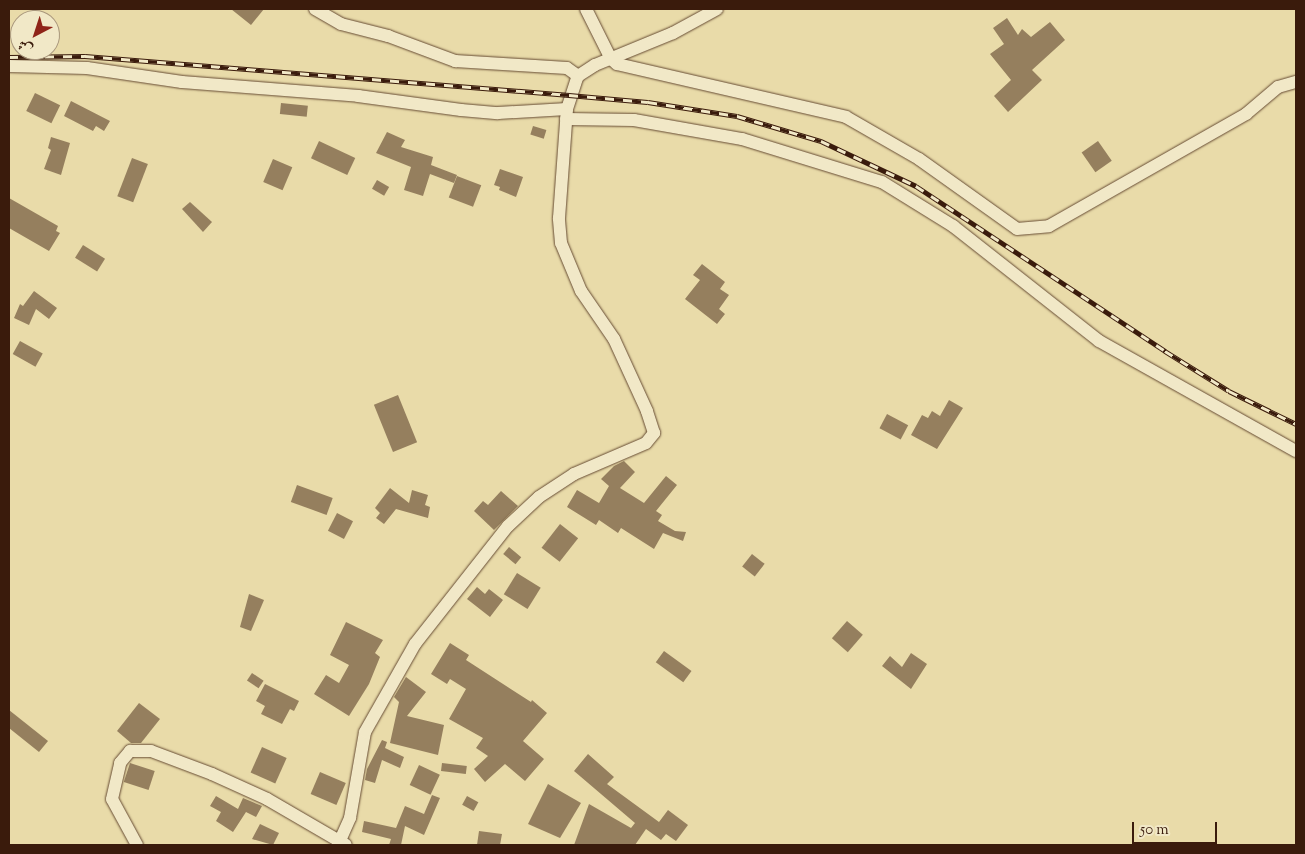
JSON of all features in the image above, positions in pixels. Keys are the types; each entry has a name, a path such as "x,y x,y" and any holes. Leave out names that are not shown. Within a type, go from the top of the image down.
{"street":[{"path":"315,9 341,24 388,36 454,61 567,68 578,76"},
{"path":"586,9 611,59 617,64 846,117 919,159 1017,229 1049,226 1246,114 1278,87 1296,82"},
{"path":"136,845 112,799 120,762 130,751 151,751 212,774 267,798 341,844 350,818 365,732 415,644 508,526 538,497 574,474 646,443 654,433 648,411 614,339 582,290 561,243 559,218 567,114 578,76 611,59 673,33 717,9"},
{"path":"9,66 87,68 182,82 358,96 461,110 567,114 634,120 742,139 882,182 953,226 1099,341 1296,451"}],"building":[{"path":"231,9 264,9 251,25"},
{"path":"1007,18 1018,35 1022,29 1031,37 1050,22 1065,40 1032,70 1042,80 1008,112 994,96 1011,80 990,54 1004,44 993,28"},
{"path":"35,93 60,105 51,123 26,111"},
{"path":"71,101 110,121 104,131 96,126 93,131 64,116"},
{"path":"281,103 308,106 307,117 280,114"},
{"path":"533,126 546,130 544,139 530,135"},
{"path":"387,132 405,140 401,147 433,157 431,165 457,175 454,183 430,174 423,196 404,190 411,167 376,153"},
{"path":"51,137 70,143 61,175 44,169 51,150 48,148"},
{"path":"319,141 355,158 347,175 311,158"},
{"path":"1098,141 1112,161 1095,172 1082,152"},
{"path":"132,158 148,164 133,202 117,196"},
{"path":"273,159 292,167 283,190 263,182"},
{"path":"500,169 523,177 516,197 499,190 500,187 494,185"},
{"path":"457,176 481,185 473,207 449,197"},
{"path":"377,180 389,187 384,196 372,189"},
{"path":"9,198 58,226 56,231 60,233 49,251 9,228"},
{"path":"190,202 212,222 203,232 182,209"},
{"path":"83,245 105,259 97,271 75,258"},
{"path":"702,264 725,282 720,289 729,295 719,309 725,314 717,324 685,299 700,280 693,275"},
{"path":"34,291 57,308 49,319 36,309 29,325 14,318 20,304 23,306"},
{"path":"20,341 43,354 35,367 13,354"},
{"path":"398,395 417,442 393,452 374,405"},
{"path":"949,400 963,408 937,449 911,435 922,415 928,418 932,411 940,416"},
{"path":"887,414 908,425 901,439 879,428"},
{"path":"624,461 635,472 620,488 644,503 666,476 677,485 656,511 662,515 658,521 675,531 686,532 683,541 663,533 654,549 621,528 618,533 599,520 596,525 567,507 577,490 599,503 609,486 601,479 614,466"},
{"path":"297,485 333,498 327,515 291,502"},
{"path":"390,488 409,503 412,490 428,495 425,505 430,507 428,518 396,509 384,524 376,518 380,513 375,508"},
{"path":"501,491 518,506 494,530 474,511 483,501 488,505"},
{"path":"337,513 353,521 344,539 328,531"},
{"path":"560,524 578,538 560,562 542,548"},
{"path":"509,547 521,557 515,564 503,554"},
{"path":"752,554 765,564 755,576 742,567"},
{"path":"517,573 541,588 527,609 504,594"},
{"path":"477,587 485,594 489,589 503,600 490,617 467,599"},
{"path":"249,594 264,600 251,631 240,627"},
{"path":"847,621 863,635 848,652 832,638"},
{"path":"346,622 383,640 375,653 380,657 369,684 349,716 314,694 326,675 339,683 349,665 330,655"},
{"path":"450,643 469,655 466,660 531,702 532,700 547,713 523,741 544,759 525,781 505,764 485,782 474,769 488,756 476,748 483,738 449,719 466,689 450,679 447,684 431,674"},
{"path":"664,651 692,671 683,682 656,662"},
{"path":"911,653 927,664 911,689 882,666 890,656 902,667"},
{"path":"252,673 264,681 259,688 247,680"},
{"path":"406,677 426,692 407,716 444,725 438,755 390,743 399,702 394,697"},
{"path":"265,684 299,701 294,711 290,709 282,724 261,714 265,706 256,701"},
{"path":"139,703 160,719 141,743 131,743 117,731"},
{"path":"9,710 48,741 39,752 9,728"},
{"path":"382,740 387,742 385,748 404,757 400,768 382,760 375,783 365,780 367,769"},
{"path":"262,747 287,758 275,784 251,773"},
{"path":"588,754 614,777 607,784 659,822 668,810 688,825 676,841 666,834 661,840 646,829 635,845 574,845 589,804 631,828 635,823 574,771"},
{"path":"130,763 155,771 149,790 124,782"},
{"path":"442,763 467,766 466,774 441,771"},
{"path":"419,765 440,775 431,795 410,785"},
{"path":"320,772 346,783 336,805 311,794"},
{"path":"548,784 581,803 560,838 528,824"},
{"path":"432,795 440,798 424,835 405,826 401,845 389,845 391,839 362,832 364,821 396,828 405,806 424,814"},
{"path":"216,796 238,809 243,798 262,806 256,817 246,812 233,832 216,821 221,812 210,806"},
{"path":"467,796 478,802 474,811 462,805"},
{"path":"260,824 279,833 273,845 252,839"},
{"path":"479,831 502,834 500,845 477,845"}],"railway":[{"path":"9,57 85,56 569,95 648,102 737,116 821,141 916,186 1165,351 1229,391 1296,424"}]}
